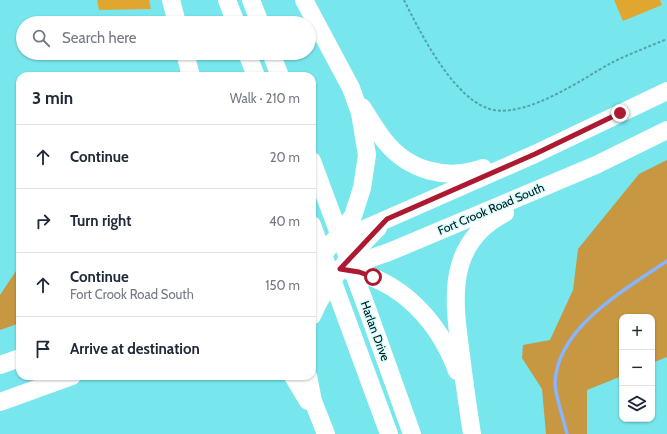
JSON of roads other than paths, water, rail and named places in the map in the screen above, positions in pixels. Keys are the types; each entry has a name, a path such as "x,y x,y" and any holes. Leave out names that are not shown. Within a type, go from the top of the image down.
{"main road":[{"path":"171,0 175,16"},
{"path":"227,0 233,16"},
{"path":"251,0 257,16"},
{"path":"304,0 312,16"},
{"path":"316,23 350,88 384,140 396,153 420,168 442,174 474,172 572,136"},
{"path":"187,60 190,72"},
{"path":"250,60 254,72"},
{"path":"274,60 278,72"},
{"path":"316,263 352,216 366,172 367,155 365,137 360,113 350,88"},
{"path":"331,245 466,185 667,91"},
{"name":"Fort Crook Road South","path":"340,269 389,252 596,165 667,130"},
{"path":"472,434 458,332 455,297 458,269 466,248 473,237 489,222 596,165"},
{"name":"Harlan Drive","path":"316,171 412,434"},
{"path":"316,308 327,286 340,269 358,248 387,219"},
{"name":"Harlan Drive","path":"316,236 389,434"},
{"path":"316,241 331,245 358,248 386,247 413,242"},
{"path":"316,267 359,272 386,283 411,300 433,324 453,359 468,410"},
{"path":"0,365 16,359"},
{"path":"0,402 61,380"},
{"path":"295,380 324,429"},
{"path":"309,380 313,401 324,429"}],"waterway":[{"path":"567,434 558,401 555,383 559,363 568,344 581,327 596,312 632,284 667,261"}]}
